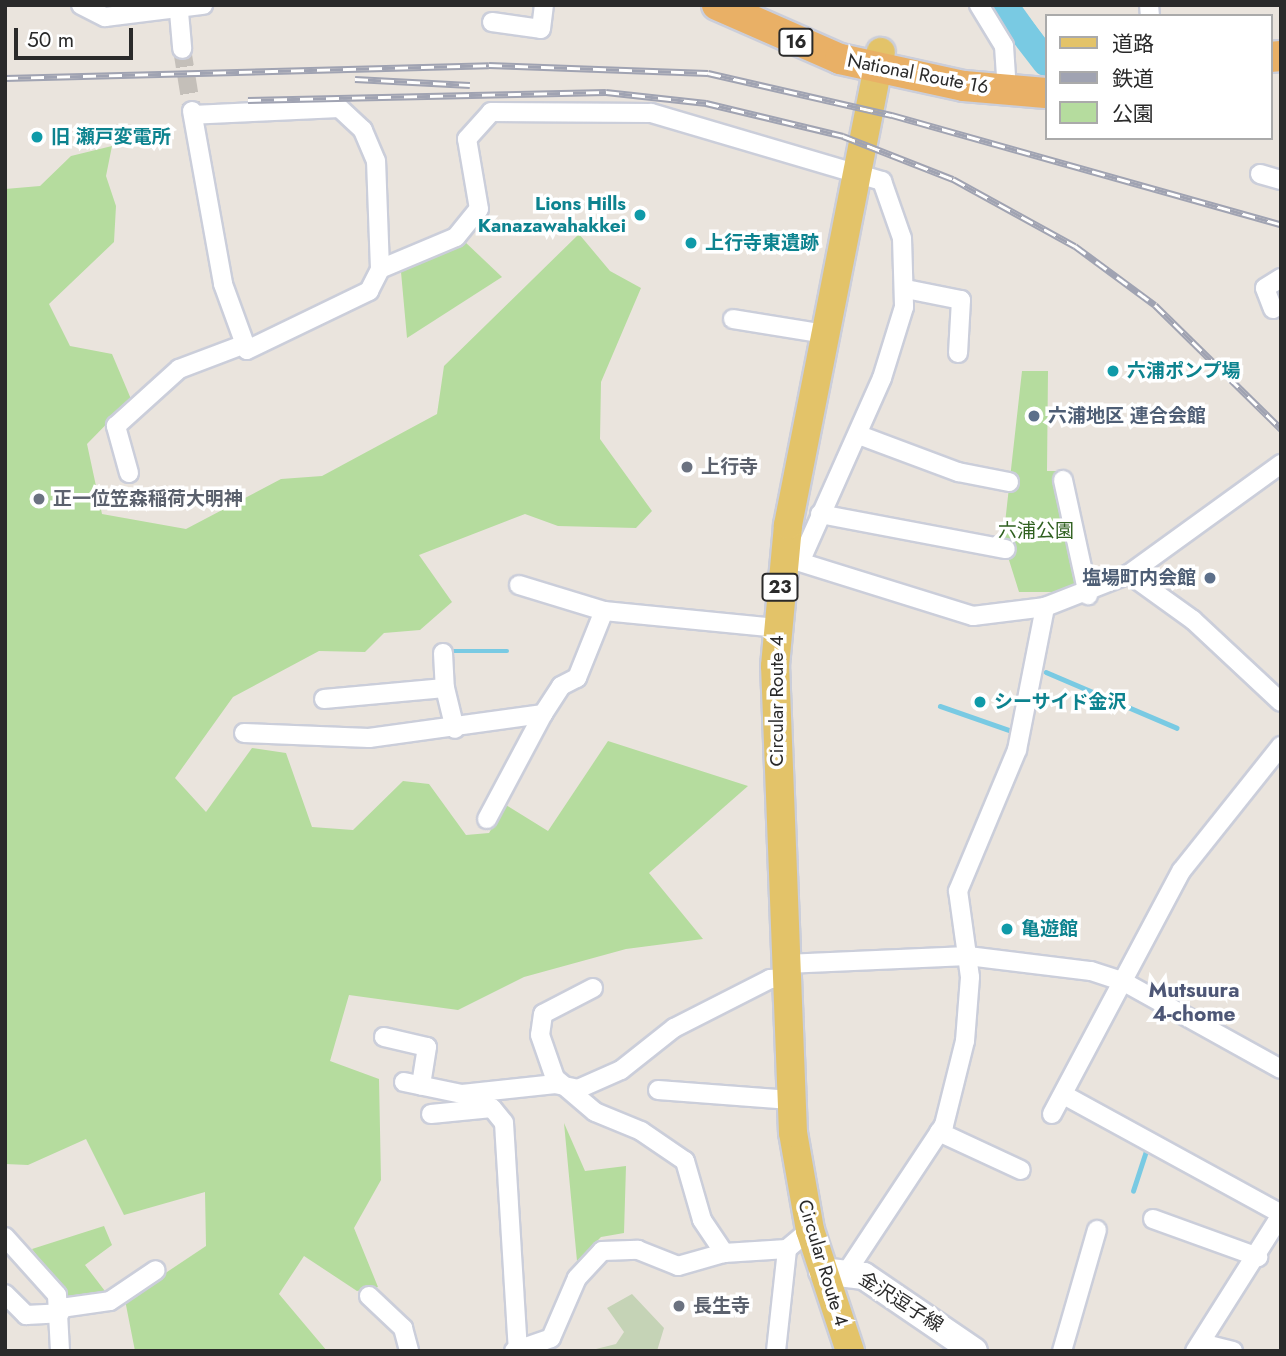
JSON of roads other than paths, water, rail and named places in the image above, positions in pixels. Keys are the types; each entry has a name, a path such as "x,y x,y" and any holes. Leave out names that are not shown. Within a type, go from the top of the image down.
{"highway":[{"name":"National Route 16","path":"717,5 879,60 1006,82 1044,81"},
{"name":"National Route 16","path":"758,5 879,60"}],"main road":[{"name":"Circular Route 4","path":"850,1351 835,1271 810,1230 791,1100 776,628 792,559 825,334 879,60"},
{"name":"金沢逗子線","path":"835,1271 899,1297 974,1351"}],"street":[{"path":"81,5 105,17 179,12 202,5"},
{"path":"492,22 541,29 544,5"},
{"path":"979,5 1004,46 1006,82"},
{"path":"179,12 182,49"},
{"path":"380,269 376,161 363,130 339,108 192,113 223,284 247,351 358,299 380,269 456,237 479,209 467,138 491,112 651,113 857,170 888,187 902,238 906,289 897,334 859,435 820,513 792,559 973,616 1045,607 1088,595 1129,574 1281,464"},
{"path":"1261,174 1281,180"},
{"path":"1273,309 1265,288 1281,278"},
{"path":"906,289 961,300 958,353"},
{"path":"733,319 825,334"},
{"path":"128,473 116,426 179,369 245,344"},
{"path":"859,435 958,472 1009,482"},
{"path":"1063,480 1088,595"},
{"path":"820,513 1006,549"},
{"path":"1129,574 1193,620 1281,702"},
{"path":"519,585 604,611 776,628"},
{"path":"835,1271 939,1132 965,1041 968,956 958,891 1017,750 1045,607"},
{"path":"487,819 543,714 561,686 577,678 604,611"},
{"path":"443,653 445,688 455,729"},
{"path":"324,699 445,688"},
{"path":"244,733 329,739 455,729 543,714"},
{"path":"1052,1114 1182,870 1281,746"},
{"path":"384,1037 427,1047 413,1084 462,1094 565,1088 621,1070 674,1028 786,971 968,956 1056,964 1124,982 1281,1069"},
{"path":"593,988 543,1014 540,1035 565,1088 595,1112 641,1131 685,1161 702,1220 724,1253"},
{"path":"657,1090 791,1100"},
{"path":"1064,1095 1281,1214 1258,1257 1198,1347 1233,1351"},
{"path":"430,1114 492,1108 504,1123 516,1350 551,1338 578,1278 602,1251 638,1250 678,1266 724,1253 787,1249 810,1230"},
{"path":"939,1132 1021,1170"},
{"path":"1153,1219 1258,1257"},
{"path":"1062,1351 1097,1230"},
{"path":"5,1237 57,1295 61,1311 60,1351"},
{"path":"776,1351 787,1249"},
{"path":"5,1294 26,1315 61,1311 110,1301 156,1270"},
{"path":"369,1296 403,1328 409,1351"}],"water":[{"path":"995,5 1021,5 1044,37 1044,58 1032,58"}],"waterway":[{"path":"1002,5 1044,59"},
{"path":"447,651 507,651"},
{"path":"1046,672 1177,728"},
{"path":"940,706 1012,731"},
{"path":"1133,1191 1146,1151"}],"tunnel":[{"path":"182,49 192,111"}],"railway":[{"path":"5,78 489,65 708,73 892,115 1281,224"},
{"path":"355,79 470,85"},
{"path":"248,100 606,92 706,103 843,136 953,179 1075,246 1155,305 1281,429"}],"place":[{"name":"旧 瀬戸変電所","path":"37,137"},
{"name":"Lions Hills Kanazawahakkei","path":"640,215"},
{"name":"上行寺東遺跡","path":"691,243"},
{"name":"六浦ポンプ場","path":"1113,371"},
{"name":"六浦地区 連合会館","path":"1034,416"},
{"name":"上行寺","path":"687,467"},
{"name":"正一位笠森稲荷大明神","path":"39,499"},
{"name":"塩場町内会館","path":"1210,578"},
{"name":"シーサイド金沢","path":"980,702"},
{"name":"亀遊館","path":"1007,929"},
{"name":"長生寺","path":"679,1306"}],"district":[{"name":"Mutsuura 4-chome","path":"1194,1002"}],"park label":[{"name":"六浦公園","path":"1036,531"}]}
